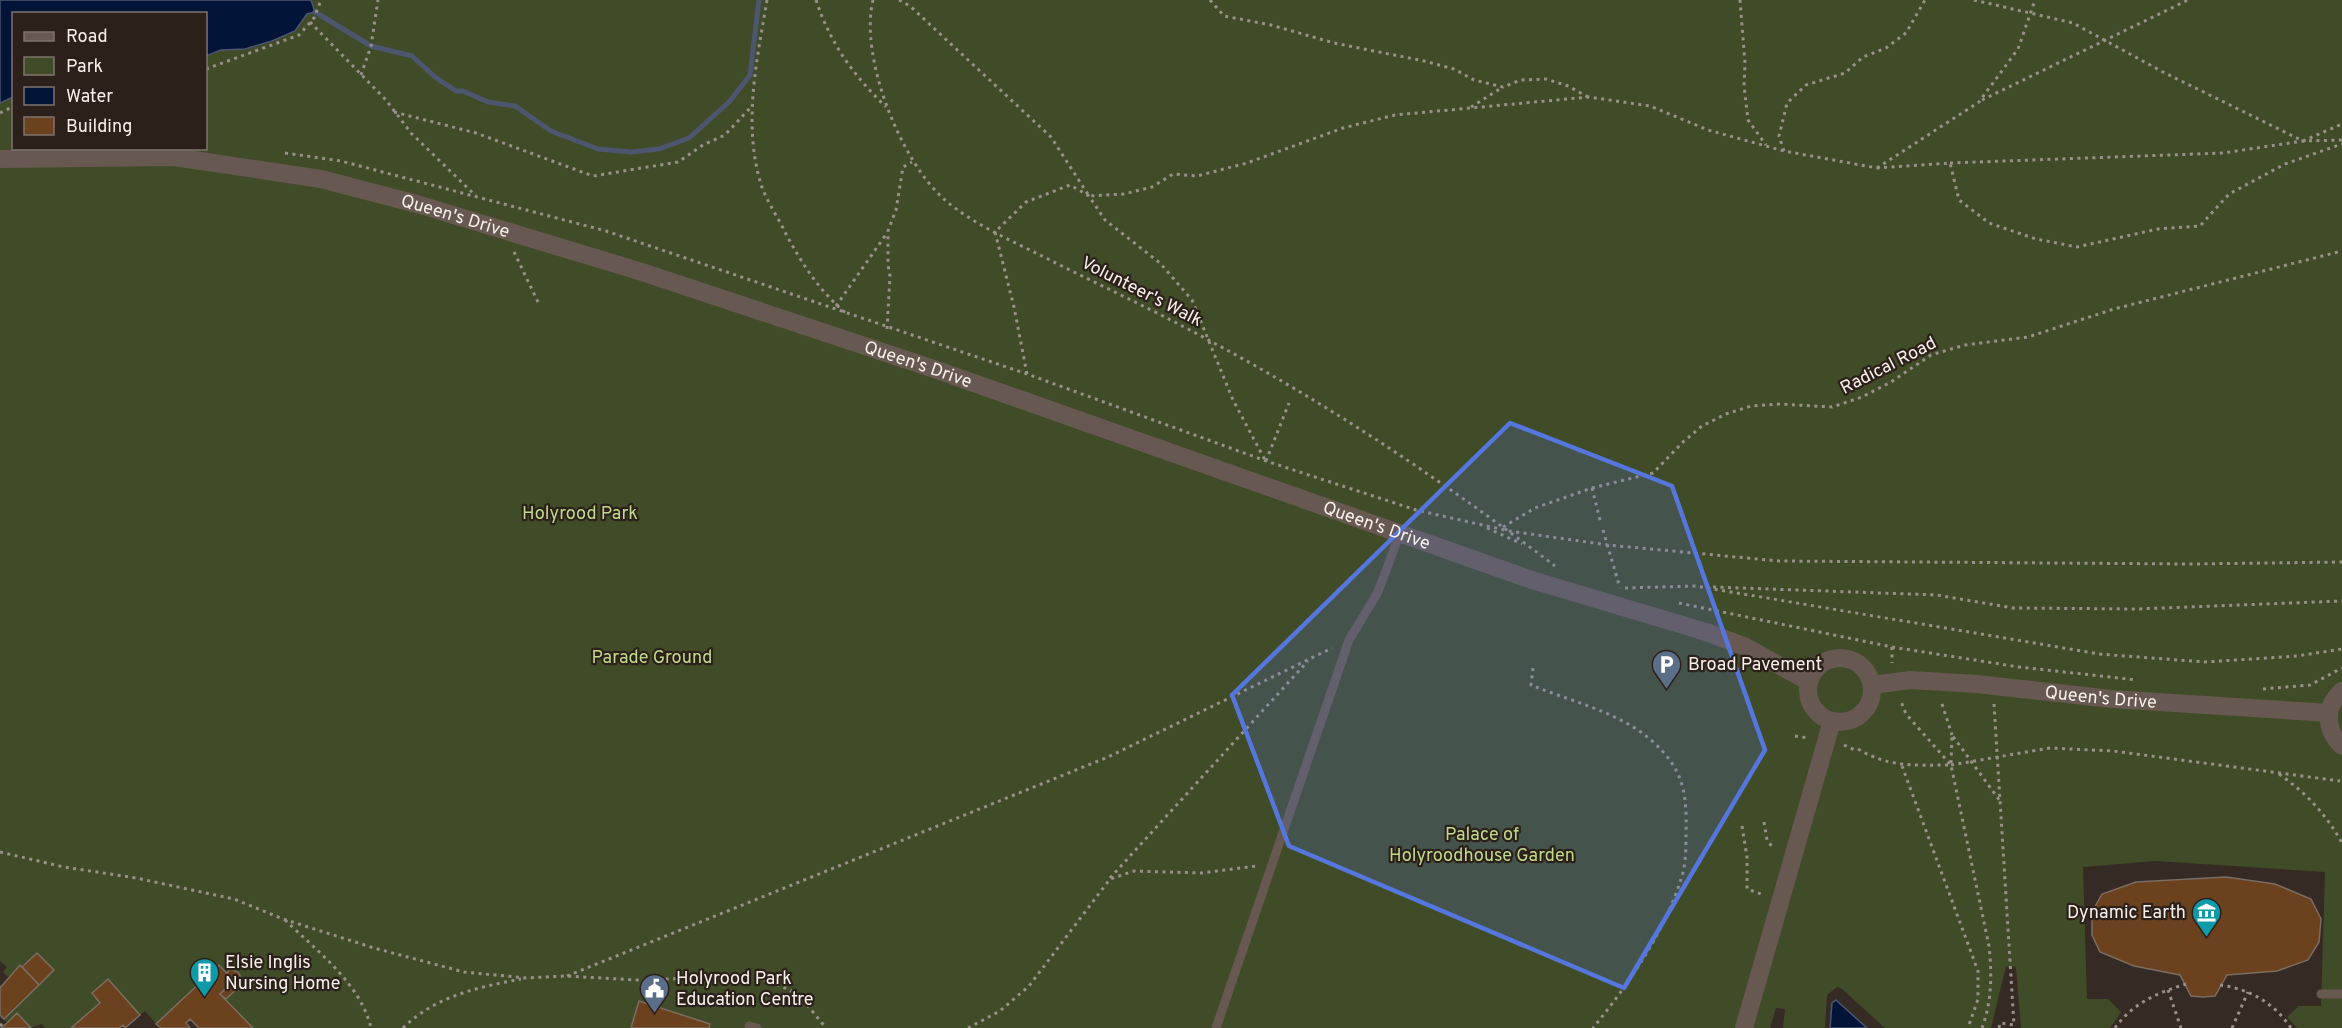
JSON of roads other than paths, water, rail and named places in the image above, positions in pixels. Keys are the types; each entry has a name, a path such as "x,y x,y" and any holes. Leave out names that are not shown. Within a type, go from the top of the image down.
{"street":[{"name":"Queen's Drive","path":"0,159 174,157 259,168 332,182 502,230 642,272 914,363 1562,590 1726,639 1809,682"},
{"path":"1842,658 1860,664 1868,673 1872,686 1871,698 1862,714 1845,722 1832,721 1821,716 1812,706 1808,694 1809,682 1814,670 1824,662 1842,658"},
{"name":"Queen's Drive","path":"1872,686 1910,680 1977,684 2133,701 2329,713"},
{"path":"2342,691 2334,701 2329,713 2332,734 2342,746"},
{"path":"1744,1028 1832,721"}],"lane":[{"path":"1216,1028 1349,640 1378,592 1400,533"},
{"path":"2320,994 2342,994"}],"water":[{"path":"0,0 311,0 315,12 307,14 295,31 272,41 245,49 221,50 207,56 207,12 12,12 12,97 0,103"},
{"path":"1836,1000 1867,1028 1830,1028 1832,1003"}],"waterway":[{"path":"315,12 371,46 412,56 435,77 456,91 463,91 488,102 515,106 551,131 598,149 631,152 659,149 689,138 730,101 750,75 759,0"}],"place":[{"name":"Broad Pavement","path":"1667,690"},
{"name":"Dynamic Earth","path":"2207,938"},
{"name":"Elsie Inglis Nursing Home","path":"204,998"},
{"name":"Holyrood Park Education Centre","path":"655,1014"}],"park label":[{"name":"Holyrood Park","path":"580,513"},
{"name":"Parade Ground","path":"652,657"},
{"name":"Palace of Holyroodhouse Garden","path":"1482,844"}]}
